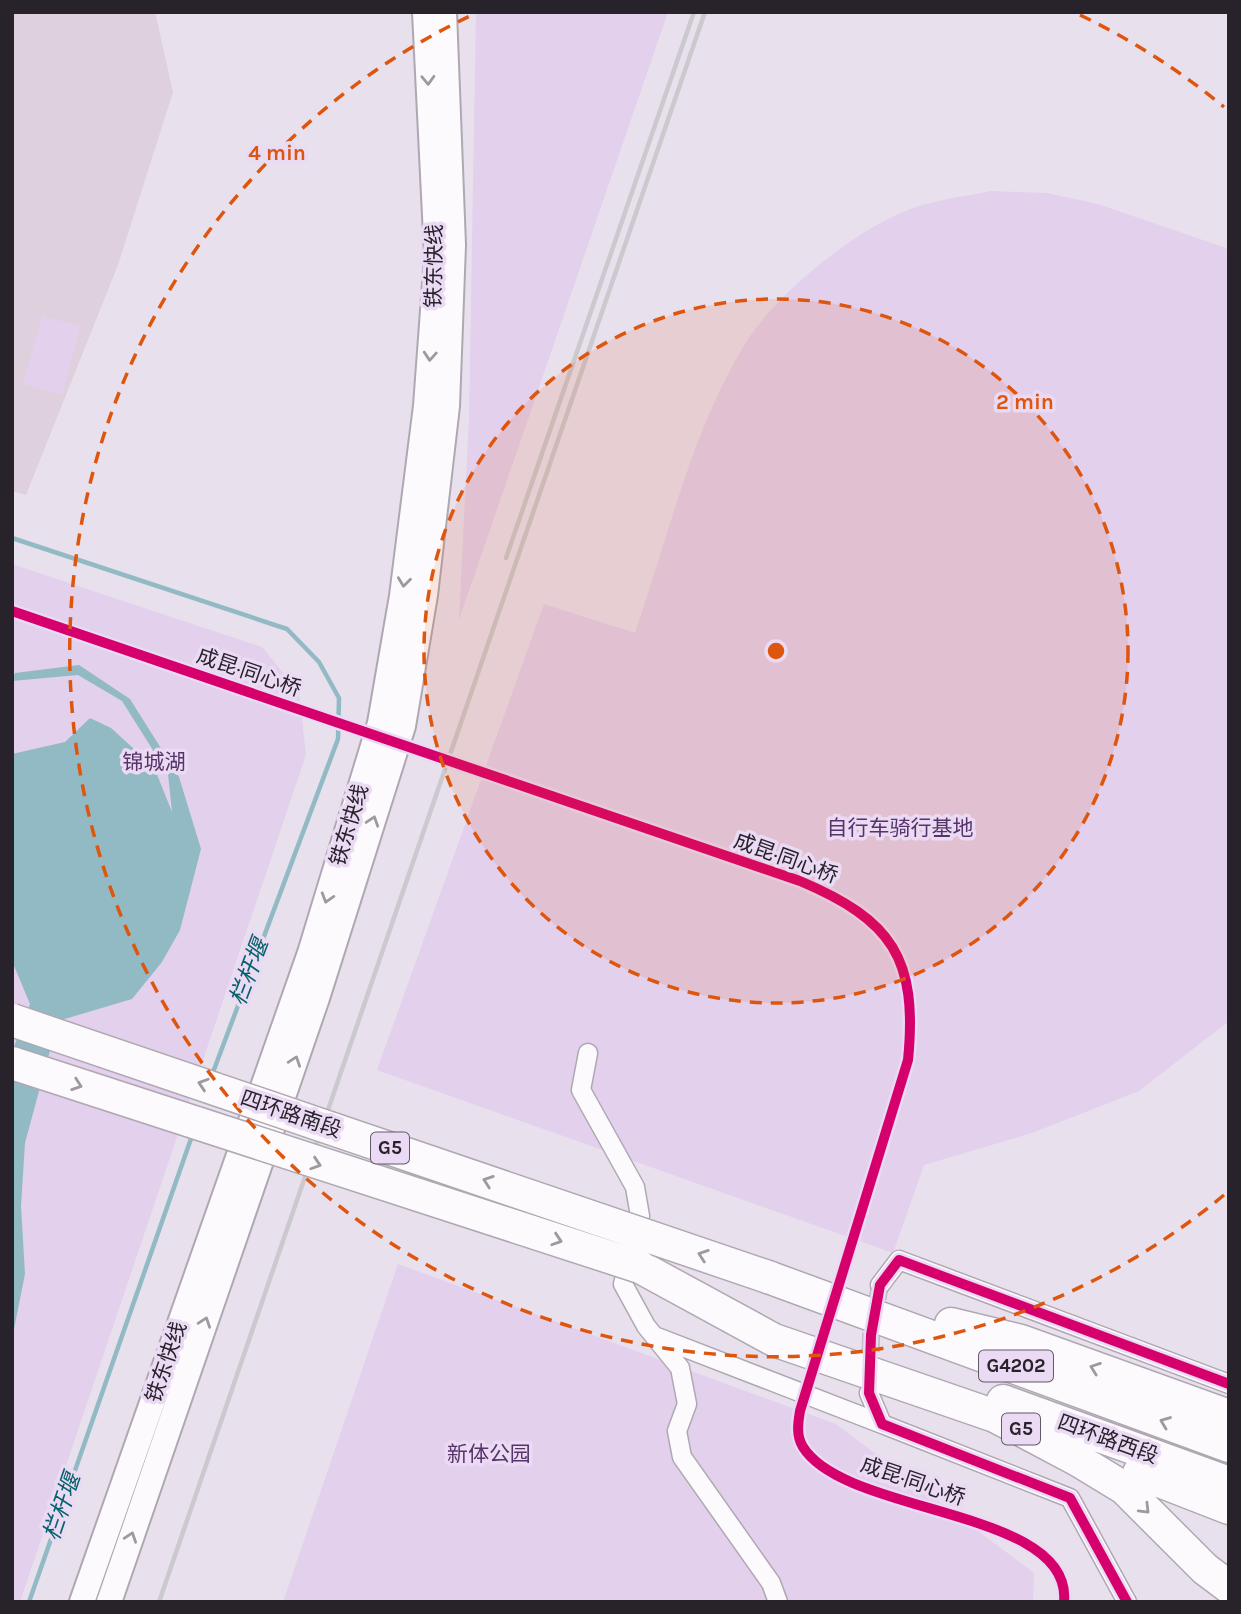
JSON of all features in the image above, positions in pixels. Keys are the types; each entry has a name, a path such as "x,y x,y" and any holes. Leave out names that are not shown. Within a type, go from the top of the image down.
{"highway":[{"name":"四环路南段","path":"12,1020 768,1277"},
{"name":"四环路南段","path":"12,1063 640,1267 750,1309"},
{"name":"G5","path":"640,1267 774,1340 995,1416 1124,1488 1205,1569 1229,1587"},
{"name":"四环路西段","path":"768,1277 1229,1446"},
{"name":"G5","path":"803,1288 1021,1341 1229,1416"},
{"name":"四环路西段","path":"750,1309 1229,1483"},
{"path":"995,1416 1229,1508"}],"main road":[{"name":"铁东快线","path":"82,1602 310,953 380,723 402,596 426,406 437,256 425,12"},
{"name":"铁东快线","path":"109,1602 317,998 403,726 425,595 447,406 453,245 444,12"}],"street":[{"path":"588,1053 581,1090 635,1187 640,1216 623,1284 654,1336 680,1368 687,1404 677,1431 682,1457 771,1583 778,1602"},
{"path":"880,1285 899,1260 1229,1384"},
{"path":"654,1336 1070,1498 1127,1602"},
{"path":"869,1393 882,1424"}],"shaded area":[{"path":"12,12 155,12 173,92 118,265 26,495 12,491"}],"green space":[{"path":"476,12 668,12 459,620 469,418"},
{"name":"自行车骑行基地","path":"991,191 1047,193 1098,204 1229,249 1229,1021 1139,1091 1032,1133 924,1165 893,1253 377,1070 544,604 635,633 683,485 710,412 745,344 758,325 794,286 815,268 882,222 924,204"},
{"path":"42,316 81,326 62,395 23,384"},
{"name":"锦城湖","path":"12,564 262,647 299,692 306,755 20,1602 12,1602"},
{"name":"新体公园","path":"398,1264 836,1424 1034,1573 1033,1602 283,1602"}],"water":[{"name":"锦城湖","path":"79,665 130,699 179,777 201,849 180,930 162,962 132,999 58,1021 25,1143 21,1206 25,1274 12,1339 12,1052 30,1004 12,961 12,754 65,742 90,718 111,728 154,767 172,812 168,774 122,701 78,675 12,681 15,673"}],"waterway":[{"name":"栏杆堰","path":"12,538 287,629 319,662 339,698 338,739 212,1075"},
{"name":"栏杆堰","path":"29,1602 193,1133"}],"tunnel":[{"path":"870,1379 871,1335 880,1285"}],"railway":[{"path":"506,558 694,12"},
{"path":"159,1602 705,12"}],"cycle path":[{"name":"成昆·同心桥","path":"12,611 800,881 857,911 877,928 892,947 902,969 908,994 908,1060 800,1411 799,1438 803,1447 827,1470 863,1487 997,1530 1033,1548 1057,1571 1064,1602"},
{"path":"1127,1602 1070,1498 882,1424 869,1393 871,1335 880,1285 899,1260 1229,1384"}]}
